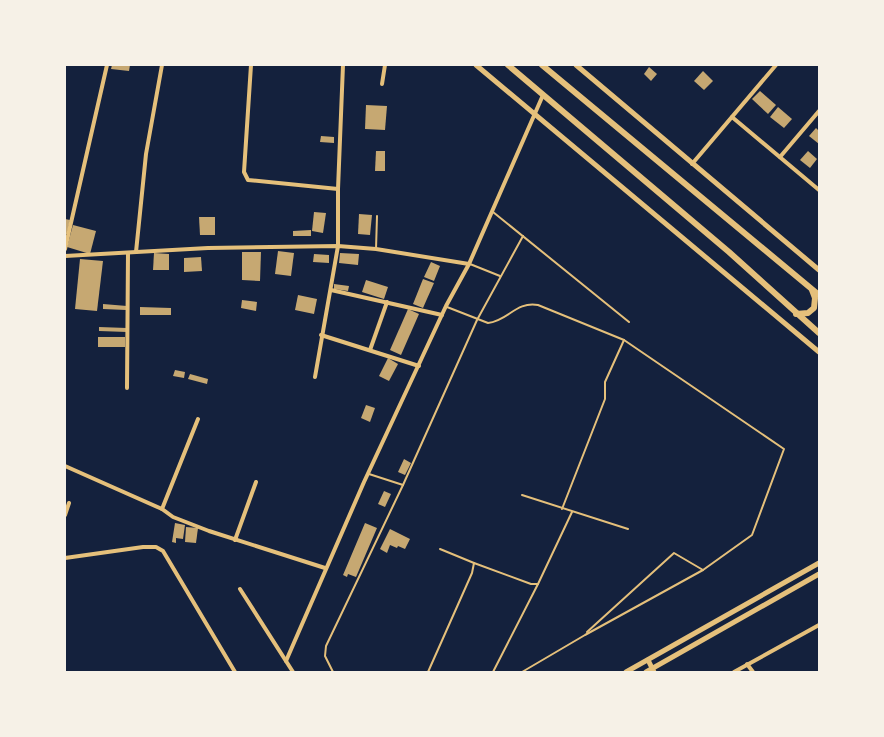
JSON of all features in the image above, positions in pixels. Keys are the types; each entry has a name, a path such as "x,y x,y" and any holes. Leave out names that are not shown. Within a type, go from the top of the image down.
{"main road":[{"path":"508,65 729,252 796,314 819,333"},
{"path":"542,65 819,295"},
{"path":"796,314 808,313 814,308 815,298 812,290"}],"street":[{"path":"65,248 107,65"},
{"path":"136,252 146,154 162,65"},
{"path":"251,65 244,172 248,180 338,189"},
{"path":"315,377 338,246 338,189 342,65"},
{"path":"382,84 385,65"},
{"path":"476,65 819,352"},
{"path":"576,65 819,270"},
{"path":"692,164 776,65"},
{"path":"286,661 325,568 368,473 446,306 468,264 543,95"},
{"path":"780,157 819,111"},
{"path":"732,117 819,190"},
{"path":"65,256 208,248 338,246 376,249 468,264"},
{"path":"127,388 128,253"},
{"path":"331,290 442,315"},
{"path":"370,350 387,302"},
{"path":"321,336 419,366"},
{"path":"162,510 198,419"},
{"path":"65,466 162,510 173,518 235,540 325,568"},
{"path":"235,540 256,482"},
{"path":"65,515 69,503"},
{"path":"65,558 143,547 156,548 163,551 235,672"},
{"path":"626,672 819,563"},
{"path":"646,672 653,670 819,574"},
{"path":"240,589 293,672"},
{"path":"734,672 819,624"},
{"path":"648,660 653,670"},
{"path":"747,664 753,672"}],"lane":[{"path":"492,211 629,322"},
{"path":"376,249 377,216"},
{"path":"333,672 325,656 326,646 403,485 477,320 523,236"},
{"path":"468,264 500,276"},
{"path":"446,306 477,320 488,323 495,322 519,307 531,303 624,340 784,449 752,536 703,570 585,635 522,672"},
{"path":"562,509 605,399 605,382 624,340"},
{"path":"368,473 403,485"},
{"path":"522,495 628,529"},
{"path":"493,672 538,584 572,512"},
{"path":"440,549 531,584 538,584"},
{"path":"585,635 674,553 703,570"},
{"path":"428,672 472,573 474,563"}],"building":[{"path":"112,65 130,65 129,71 111,69"},
{"path":"649,67 657,74 651,81 644,74"},
{"path":"703,71 713,81 704,90 694,81"},
{"path":"760,91 776,105 768,114 752,99"},
{"path":"366,105 387,106 385,130 365,129"},
{"path":"778,107 792,119 784,128 770,117"},
{"path":"816,128 819,131 819,144 809,136"},
{"path":"321,136 334,137 334,143 320,142"},
{"path":"376,151 385,151 385,171 375,171"},
{"path":"808,151 817,159 810,168 800,160"},
{"path":"314,212 326,213 323,233 312,231"},
{"path":"359,214 372,215 370,235 358,234"},
{"path":"199,217 215,217 215,235 200,235"},
{"path":"65,219 70,220 67,234 65,234"},
{"path":"73,225 96,231 90,254 67,247"},
{"path":"311,230 311,236 293,236 293,231"},
{"path":"278,251 294,253 291,276 275,274"},
{"path":"242,252 261,252 260,281 242,280"},
{"path":"154,253 169,254 169,270 153,270"},
{"path":"340,253 359,254 358,265 339,263"},
{"path":"314,254 329,255 329,263 313,262"},
{"path":"201,257 202,271 184,272 184,258"},
{"path":"80,259 103,261 97,311 75,309"},
{"path":"431,262 440,266 434,281 424,277"},
{"path":"423,279 434,283 423,308 413,304"},
{"path":"366,280 388,287 384,299 362,292"},
{"path":"334,284 349,286 348,291 334,289"},
{"path":"298,295 317,299 314,314 295,310"},
{"path":"242,300 257,302 256,311 241,308"},
{"path":"103,304 127,306 126,310 103,309"},
{"path":"140,307 171,308 171,315 140,315"},
{"path":"408,309 419,314 401,355 390,350"},
{"path":"99,327 127,328 127,332 99,331"},
{"path":"98,337 125,337 125,347 98,347"},
{"path":"388,358 398,364 389,381 379,376"},
{"path":"175,370 185,372 184,378 173,376"},
{"path":"190,374 208,379 207,384 188,379"},
{"path":"366,405 375,408 370,422 361,418"},
{"path":"404,459 411,463 405,475 398,472"},
{"path":"384,491 391,494 385,507 378,504"},
{"path":"175,523 185,525 183,539 176,538 176,543 172,542"},
{"path":"365,523 377,528 356,577 348,574 347,577 343,575"},
{"path":"186,527 198,528 196,543 185,542"},
{"path":"390,529 410,539 405,549 390,545 387,553 380,549"}]}
